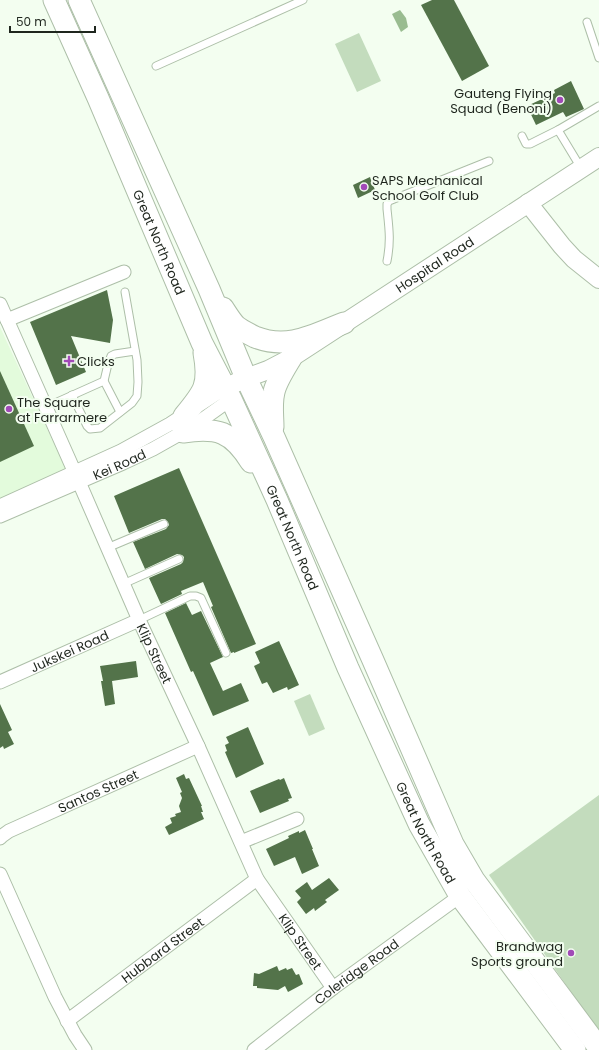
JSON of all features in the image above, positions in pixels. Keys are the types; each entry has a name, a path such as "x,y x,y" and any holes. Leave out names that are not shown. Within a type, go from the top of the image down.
{"main road":[{"name":"Great North Road","path":"54,0 98,98 202,343 228,393 277,500 348,668 419,824 460,896 575,1050"},
{"name":"Great North Road","path":"79,0 209,289 249,383 372,658 456,851 474,880 599,1048"},
{"path":"98,98 120,90"},
{"path":"209,289 236,326 250,335 263,340 278,342 296,341 344,323"},
{"path":"202,343 206,378 202,392 183,424 196,430 220,432 234,440 244,451 277,500"},
{"path":"274,437 272,408 274,391 291,358"}],"street":[{"name":"Hospital Road","path":"228,393 249,383 268,370 291,358 599,157"},
{"path":"528,204 574,259 599,279"},
{"path":"7,320 124,272"},
{"name":"Klip Street","path":"0,304 139,620 198,746 257,879 333,988"},
{"name":"Kei Road","path":"0,516 77,477 147,437 183,424 228,393"},
{"name":"Kei Road","path":"0,506 77,477"},
{"name":"Jukskei Road","path":"0,682 139,620"},
{"name":"Santos Street","path":"0,838 9,831 198,746"},
{"path":"241,842 297,819"},
{"path":"0,874 55,997 75,1036 85,1050"},
{"name":"Hubbard Street","path":"68,1020 257,879"},
{"name":"Coleridge Road","path":"254,1050 333,988 460,896"}],"lane":[{"path":"156,66 303,0"},
{"path":"587,22 599,58"},
{"path":"522,136 526,144 530,144 558,130 599,106"},
{"path":"558,130 581,169"},
{"path":"387,261 390,244 387,209 387,204 389,201 489,161"},
{"path":"72,395 86,426 90,429 100,428 132,403 137,396 138,382 136,352 125,292"},
{"path":"120,412 104,381 108,364 111,356 115,354 136,352"},
{"path":"46,407 104,381"},
{"path":"108,548 164,524"},
{"path":"123,584 178,559"},
{"path":"139,620 190,596 196,596 201,598 226,653"}],"shaded area":[{"path":"400,10 406,18 408,27 401,32 392,14"},
{"path":"359,33 381,81 357,92 335,44"},
{"name":"The Square at Farrarmere","path":"0,327 68,474 0,504"},
{"path":"310,694 325,729 309,736 294,701"},
{"name":"Brandwag Sports ground","path":"599,795 599,1032 489,875"}],"building":[{"path":"432,0 454,0 489,66 462,81 421,5"},
{"name":"Gauteng Flying Squad (Benoni)","path":"571,81 584,109 566,117 563,112 536,125 527,106 555,93 554,90"},
{"name":"SAPS Mechanical School Golf Club","path":"370,177 375,190 358,198 353,185"},
{"path":"107,290 113,320 110,343 71,336 86,372 56,385 30,322"},
{"name":"The Square at Farrarmere","path":"0,371 34,446 0,462"},
{"path":"179,468 256,644 234,653 231,653 211,607 213,606 203,582 181,591 182,594 161,604 149,578 181,564 184,557 177,554 145,569 133,542 166,529 169,525 168,522 165,519 162,519 129,533 114,496"},
{"path":"186,603 192,615 201,611 223,657 210,663 223,691 241,683 249,701 213,716 193,671 191,672 165,613"},
{"path":"279,641 299,685 288,690 287,687 273,693 267,682 262,684 254,666 260,663 255,652"},
{"path":"136,661 138,677 112,681 115,704 105,706 100,666"},
{"path":"0,704 12,730 8,732 14,744 4,749 3,746 0,748"},
{"path":"248,727 264,764 236,778 225,752 227,751 225,745 229,743 226,737"},
{"path":"184,774 186,779 189,778 202,806 203,812 201,812 204,819 169,835 165,827 172,823 170,818 181,812 179,806 182,798 180,793 182,792 176,778"},
{"path":"284,778 292,798 288,799 289,801 260,813 250,791"},
{"path":"305,830 319,866 302,874 295,857 274,866 266,849 289,838 288,836"},
{"path":"329,878 339,890 325,900 327,902 315,911 314,908 306,914 297,902 301,898 295,891 307,882 312,890"},
{"path":"277,966 279,971 286,968 287,970 292,968 296,975 299,974 303,984 288,992 285,986 278,990 257,988 257,986 253,986 254,973 259,974"}],"place":[{"name":"Gauteng Flying Squad (Benoni)","path":"560,100"},
{"name":"SAPS Mechanical School Golf Club","path":"364,187"},
{"name":"Clicks","path":"69,361"},
{"name":"The Square at Farrarmere","path":"9,409"},
{"name":"Brandwag Sports ground","path":"571,953"}]}
